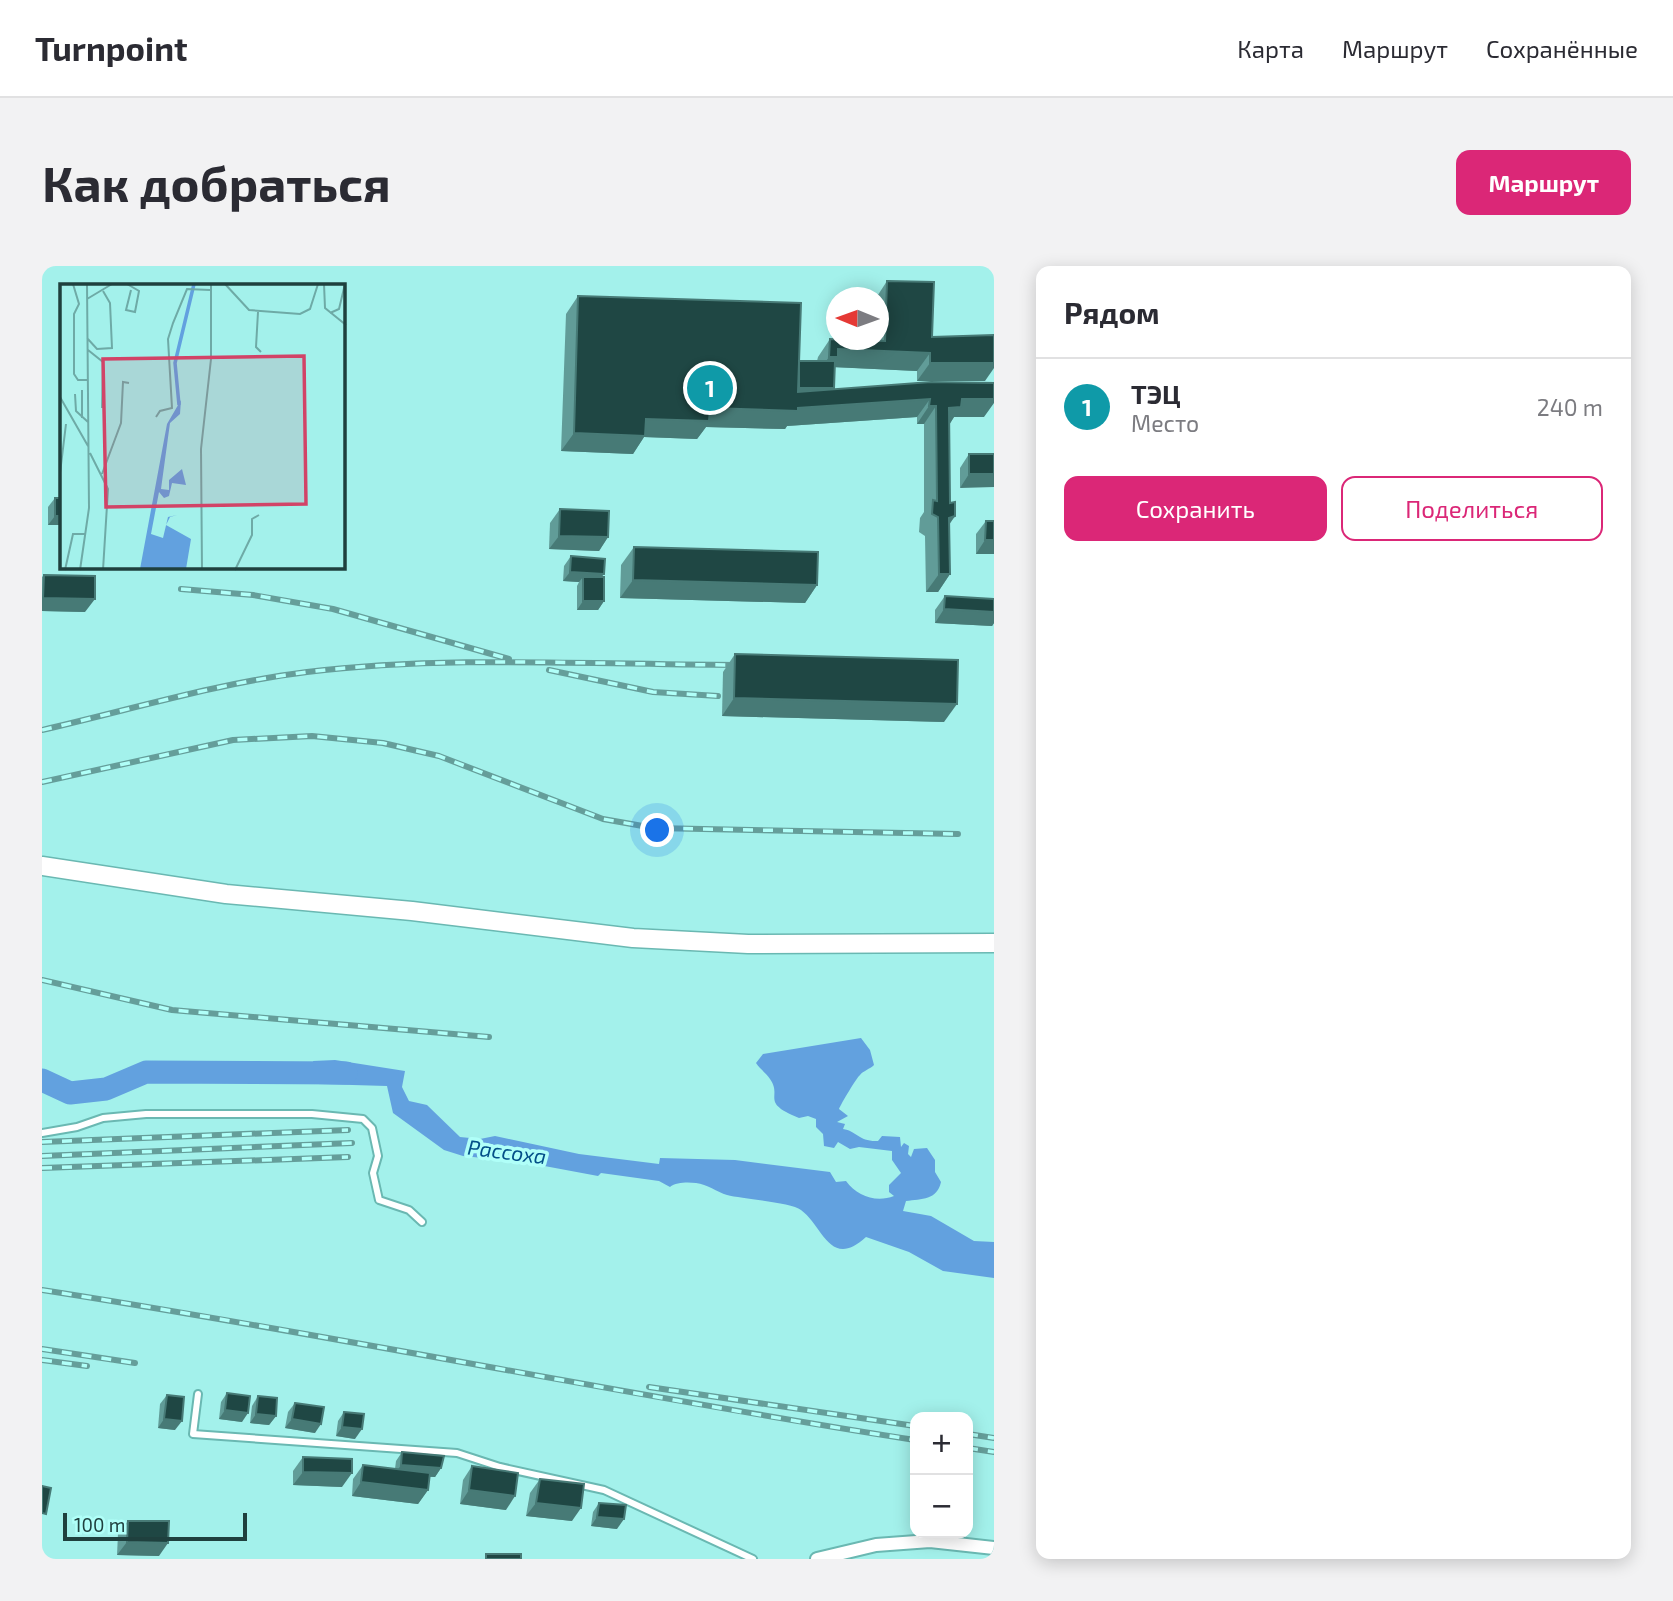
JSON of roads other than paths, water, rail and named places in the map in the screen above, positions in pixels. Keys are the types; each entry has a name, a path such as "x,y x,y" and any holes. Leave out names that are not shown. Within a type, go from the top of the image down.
{"street":[{"path":"42,866 226,894 412,911 633,938 748,944 994,943"},
{"path":"817,1559 876,1545 930,1541 994,1548"}],"lane":[{"path":"42,1133 77,1127 103,1118 146,1114 312,1114 363,1119 372,1128 374,1138 377,1156 373,1173 379,1200 409,1210 422,1222"},
{"path":"198,1394 193,1434 457,1453 500,1467 604,1490 753,1559"}],"water":[{"path":"861,1038 870,1050 874,1065 861,1074 853,1085 839,1109 848,1116 837,1122 845,1124 843,1129 866,1140 878,1141 882,1136 900,1137 901,1147 904,1143 909,1146 908,1154 911,1157 914,1149 927,1148 935,1160 935,1172 941,1182 939,1188 928,1198 906,1201 903,1211 931,1216 974,1241 994,1242 994,1278 943,1271 909,1252 866,1237 854,1246 844,1249 835,1247 809,1217 796,1207 727,1195 700,1184 682,1183 670,1187 659,1181 601,1173 598,1176 523,1162 463,1156 444,1150 393,1113 387,1086 318,1084 313,1061 335,1060 405,1071 402,1087 409,1101 427,1105 460,1137 480,1139 495,1136 579,1154 659,1164 660,1158 735,1160 830,1172 836,1182 846,1181 861,1194 880,1199 894,1196 889,1192 889,1185 901,1173 892,1160 892,1151 859,1147 850,1149 838,1142 834,1148 824,1146 823,1134 816,1127 816,1119 808,1116 799,1118 779,1108 774,1099 773,1085 756,1063 763,1054"}],"waterway":[{"name":"Рассоха","path":"42,1080 70,1093 106,1089 146,1072 346,1073"}],"railway":[{"path":"181,589 253,595 333,609 509,659"},
{"path":"42,730 240,683 307,672 361,667 471,662 748,665"},
{"path":"549,670 653,692 718,696"},
{"path":"42,782 233,740 312,736 383,743 439,756 603,819 654,828 958,834"},
{"path":"42,980 172,1010 489,1037"},
{"path":"42,1142 348,1130"},
{"path":"42,1156 352,1143"},
{"path":"42,1168 348,1157"},
{"path":"42,1290 910,1439"},
{"path":"42,1349 135,1363"},
{"path":"42,1360 87,1366"},
{"path":"649,1387 910,1425"},
{"path":"973,1435 994,1438"},
{"path":"973,1449 994,1452"}],"place":[{"name":"ТЭЦ","path":"710,388"}]}
